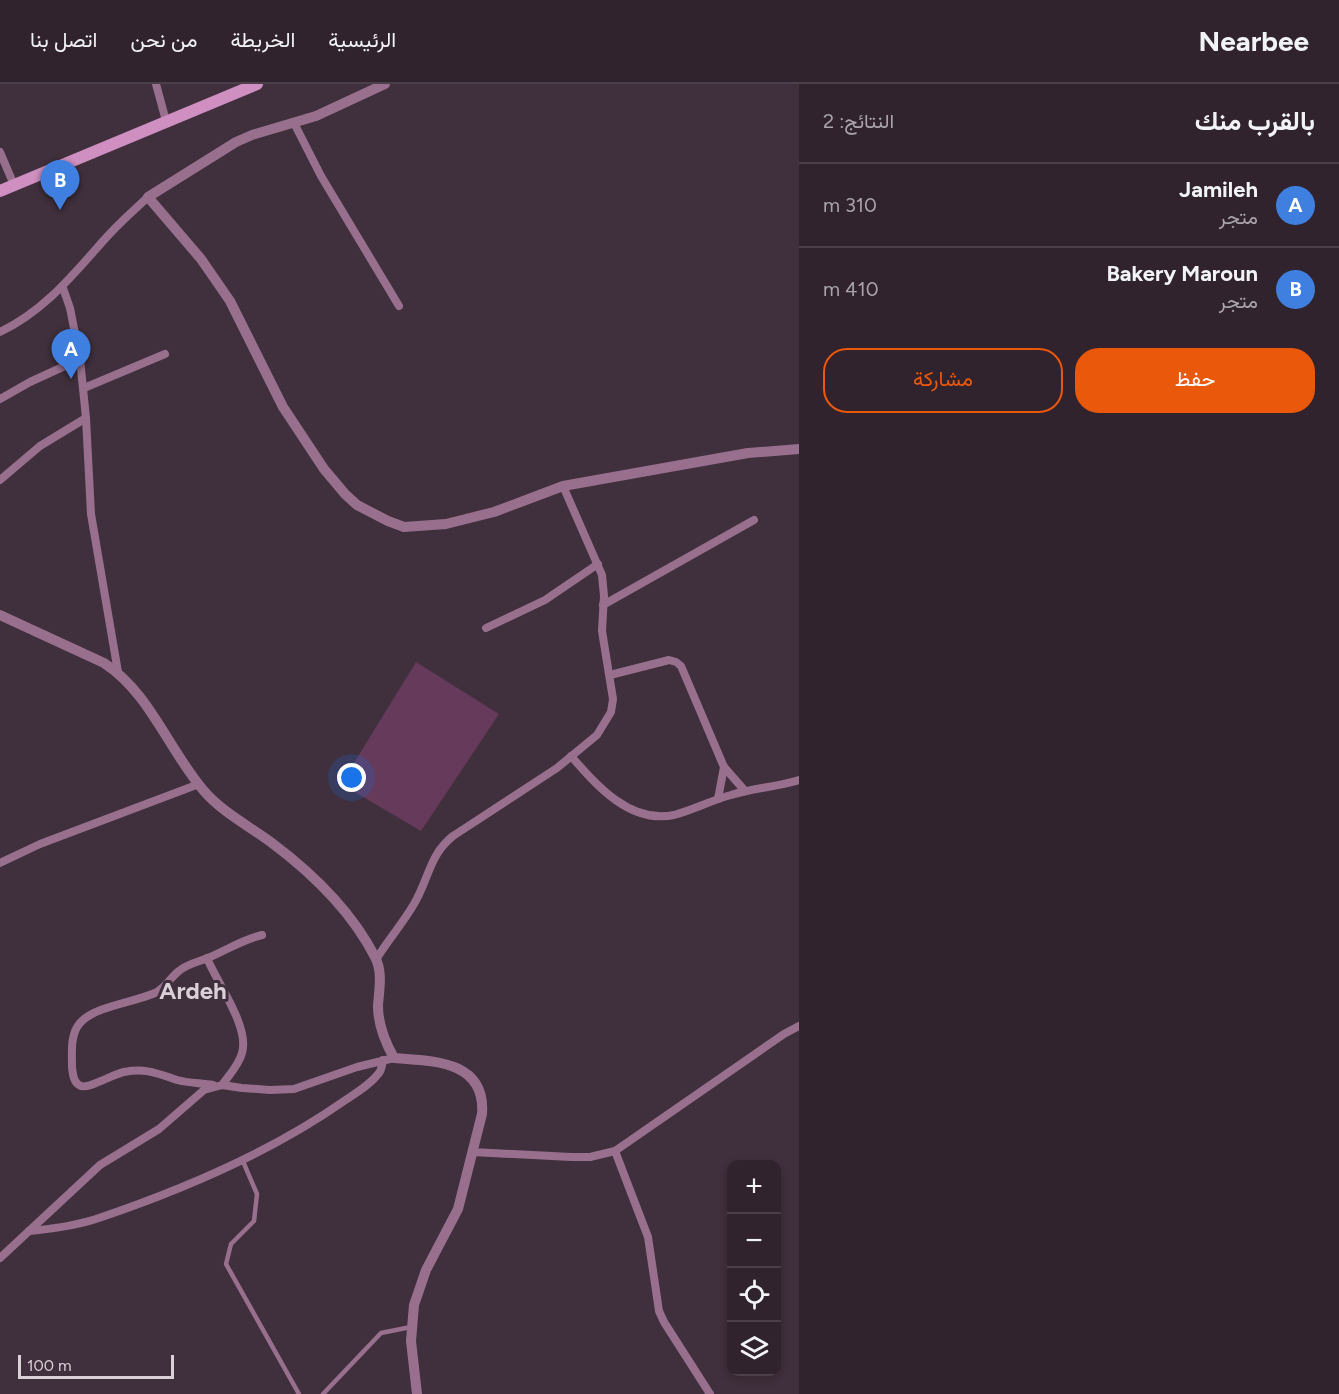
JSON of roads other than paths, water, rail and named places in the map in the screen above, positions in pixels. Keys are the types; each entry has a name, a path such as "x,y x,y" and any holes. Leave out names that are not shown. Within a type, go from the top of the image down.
{"main road":[{"path":"0,191 257,84"}],"street":[{"path":"156,84 166,122"},
{"path":"0,332 40,309 63,288 112,231 148,197 236,142 338,107 385,84"},
{"path":"294,123 321,176 399,306"},
{"path":"0,152 14,185"},
{"path":"148,197 201,259 222,288 240,319 274,391 301,437 333,480 357,505 404,527 446,524 494,512 563,486 747,453 799,449"},
{"path":"63,288 70,308 80,359 87,418 91,514 118,672"},
{"path":"84,388 165,354"},
{"path":"0,399 80,359"},
{"path":"0,480 40,446 87,418"},
{"path":"376,958 413,907 427,881 436,854 442,846 453,836 557,768 597,735 611,712 613,699 603,645 603,584 598,564 563,486"},
{"path":"603,605 754,520"},
{"path":"486,628 545,600 598,564"},
{"path":"0,615 104,663 118,672 149,708 174,752 214,801 291,859 338,903 376,958 380,976 379,1019 388,1059 380,1073 357,1092 289,1136 242,1159 96,1219 58,1229 28,1232"},
{"path":"610,675 669,660 681,666 724,767 745,791"},
{"path":"571,756 601,788 620,803 645,815 675,814 745,791 799,780"},
{"path":"718,799 724,767"},
{"path":"0,863 40,844 199,784"},
{"path":"262,935 233,944 193,963 180,970 154,993 83,1020 78,1024 72,1042 75,1082 84,1087 113,1075 137,1070 163,1074 178,1080 219,1085 261,1090 294,1089 388,1059 449,1064 465,1072 472,1079 483,1106 464,1192 458,1209 426,1270 414,1305 411,1327 417,1394"},
{"path":"0,1258 109,1158 159,1129 199,1093 219,1085 239,1060 243,1043 233,1005 207,958"},
{"path":"472,1152 572,1157 602,1155 615,1151 784,1034 799,1026"},
{"path":"615,1151 648,1237 659,1311 710,1394"}],"lane":[{"path":"242,1159 257,1194 254,1221 231,1244 226,1264 299,1394"},
{"path":"323,1394 381,1334 411,1327"}],"place":[{"name":"Bakery Maroun","path":"60,210"},
{"name":"Jamileh","path":"71,379"}],"district":[{"name":"Ardeh","path":"193,991"}]}
